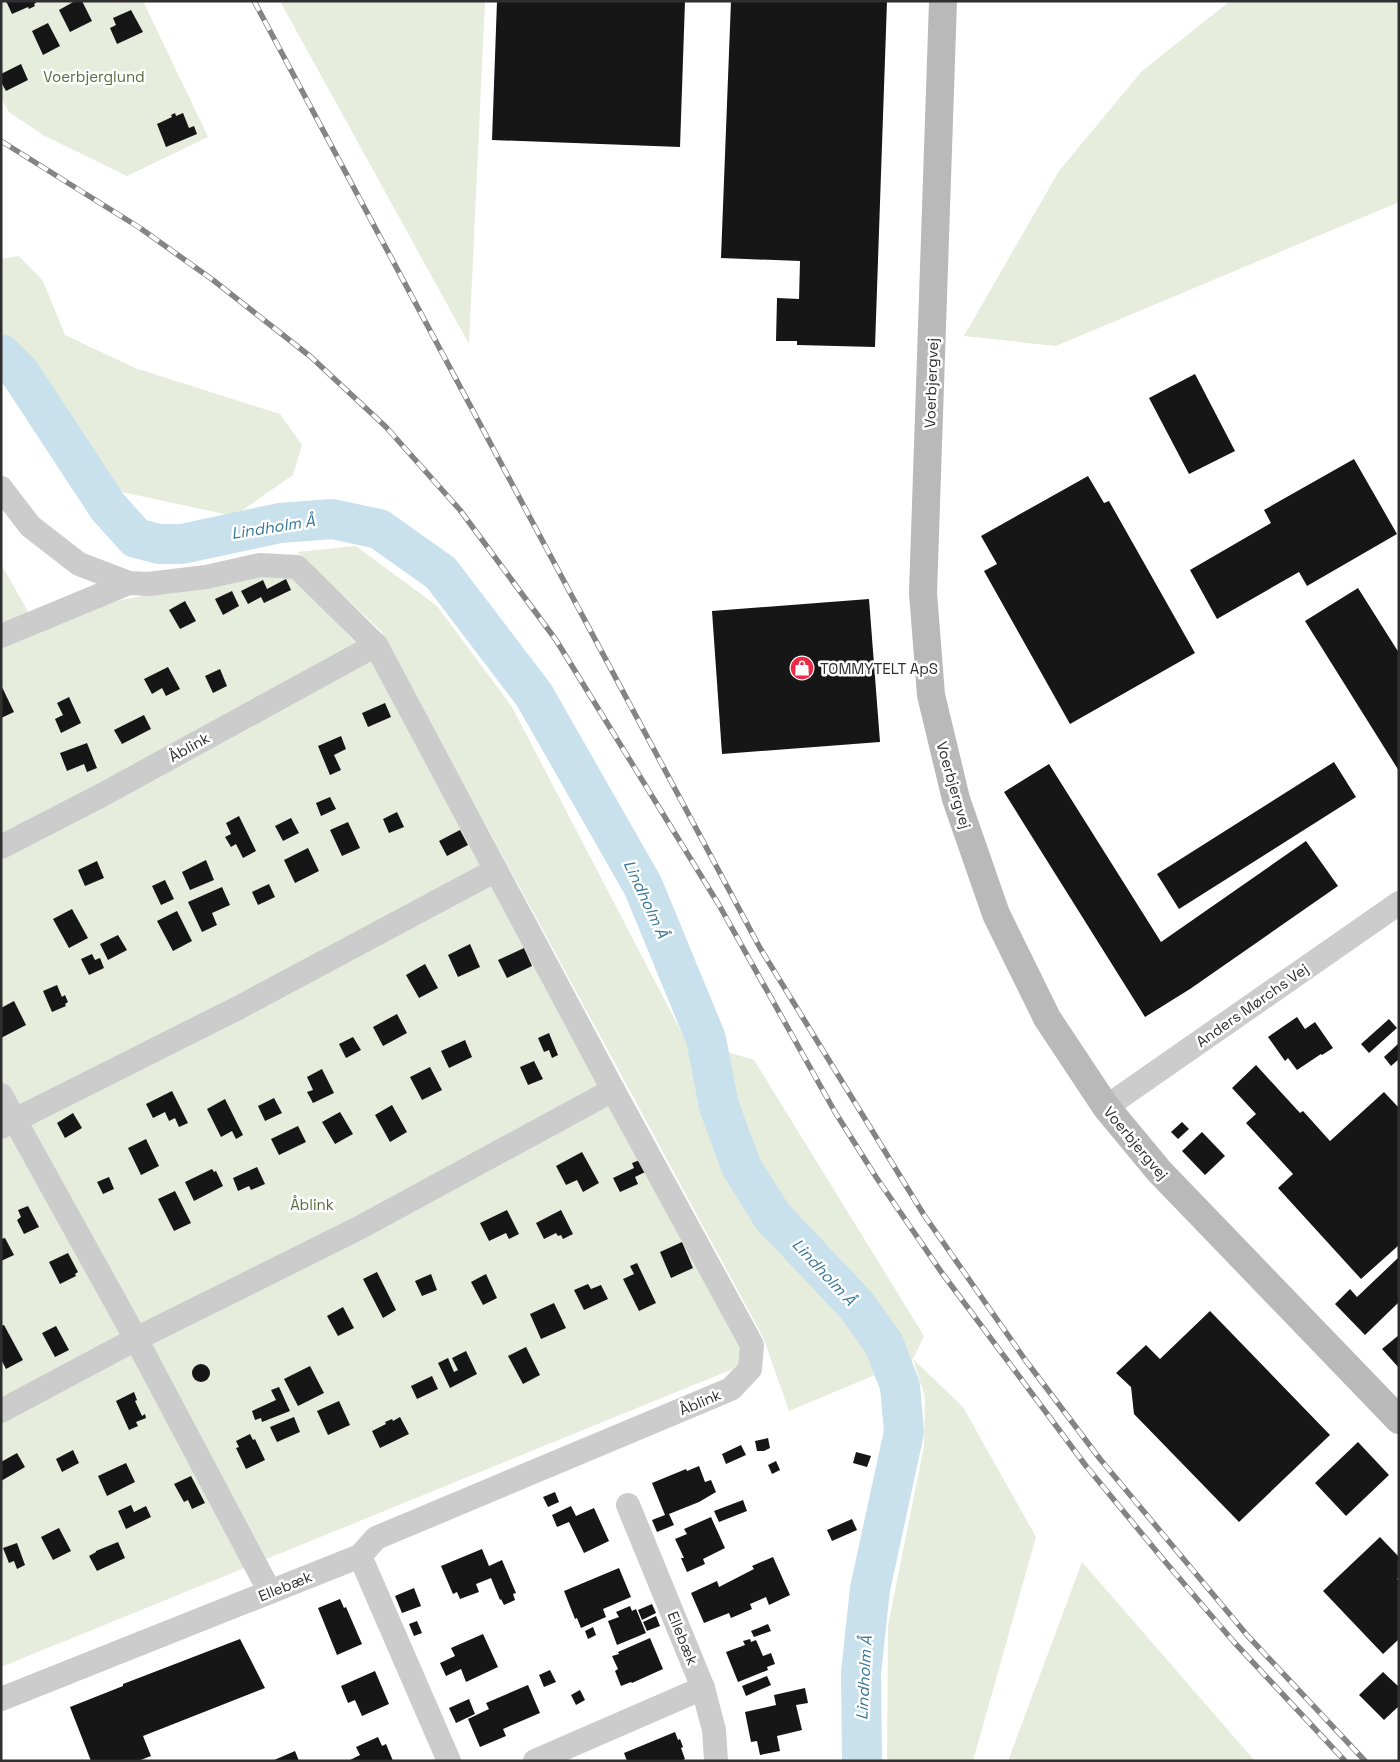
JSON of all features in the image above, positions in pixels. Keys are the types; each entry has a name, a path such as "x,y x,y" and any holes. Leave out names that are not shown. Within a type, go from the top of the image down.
{"street":[{"name":"Voerbjergvej","path":"943,1 924,593 930,695 956,799 996,914 1047,1018 1106,1107 1158,1171 1399,1420"},
{"name":"Åblink","path":"1,488 30,526 79,564 129,583 148,584 206,577 260,565 297,567 376,645 613,1090 752,1345 750,1369 731,1389 376,1538 360,1556"},
{"name":"Åblink","path":"1,636 129,583"},
{"name":"Åblink","path":"1,847 110,790 376,645"},
{"path":"8,1124 238,1008 496,870"},
{"name":"Anders Mørchs Vej","path":"1106,1107 1399,903"},
{"path":"1,1411 136,1339 359,1228 613,1090"},
{"path":"1,1095 8,1124 136,1339 270,1592"},
{"name":"Ellebæk","path":"628,1505 703,1688 714,1730 716,1761"},
{"path":"360,1556 449,1761"},
{"name":"Ellebæk","path":"1,1699 360,1556"},
{"path":"535,1761 703,1688"}],"green space":[{"name":"Voerbjerglund","path":"1,1 143,1 208,137 127,176 45,136 9,112 1,98"},
{"path":"280,1 485,1 469,344"},
{"path":"1230,1 1399,1 1399,202 1056,346 964,336 1059,171 1142,71"},
{"path":"19,256 43,281 65,335 135,368 280,414 302,445 293,475 234,516 117,491 1,332 1,259"},
{"path":"356,546 437,606 512,707 685,1039 754,1060 924,1336 913,1359 789,1411 763,1337 381,631 297,552"},
{"name":"Åblink","path":"1,564 37,627 89,606 285,569 374,662 744,1351 741,1360 733,1369 1,1667"},
{"path":"913,1359 963,1407 1036,1537 973,1761 887,1761 888,1626 924,1446 925,1397"},
{"path":"1082,1562 1255,1761 1008,1761"}],"building":[{"path":"6,1 35,1 36,3 34,4 35,6 29,9 28,7 12,14"},
{"path":"75,1 82,1 92,21 70,32 59,10"},
{"path":"497,1 685,1 680,147 492,140"},
{"path":"731,1 887,1 875,347 797,345 797,341 776,341 777,298 799,299 800,261 721,258"},
{"path":"131,10 143,32 117,44 110,28 116,25 113,18"},
{"path":"48,23 60,46 43,55 32,31"},
{"path":"21,64 28,80 6,91 1,82 1,74"},
{"path":"175,113 176,116 183,113 189,128 194,126 197,134 166,147 157,124 172,117 171,115"},
{"path":"1195,374 1235,451 1189,474 1149,398"},
{"path":"1354,459 1397,534 1307,586 1299,572 1217,619 1190,570 1271,523 1264,510"},
{"path":"1088,476 1104,503 1109,501 1195,653 1070,724 984,571 997,564 981,536"},
{"path":"286,579 291,590 264,603 261,597 248,604 241,591 263,580 267,589"},
{"path":"1358,588 1399,653 1399,771 1305,621"},
{"path":"232,591 239,606 223,615 215,599"},
{"path":"869,599 880,742 722,754 712,611"},
{"path":"185,601 196,621 180,629 169,610"},
{"path":"168,667 180,689 166,696 162,688 152,694 144,679"},
{"path":"220,669 227,686 213,693 205,676"},
{"path":"1,685 14,712 1,718"},
{"path":"69,697 81,723 61,733 55,719 63,715 57,703"},
{"path":"385,703 391,717 368,727 362,713"},
{"path":"144,715 151,729 122,744 114,730"},
{"path":"341,736 346,749 334,755 341,770 330,775 318,746"},
{"path":"87,743 97,768 87,772 84,764 67,771 60,753"},
{"path":"1334,762 1356,797 1179,909 1157,874"},
{"path":"1049,764 1161,942 1306,841 1338,886 1190,989 1145,1017 1004,792"},
{"path":"330,797 336,809 321,816 316,803"},
{"path":"397,812 404,827 389,833 383,819"},
{"path":"239,816 256,851 243,858 236,844 231,847 225,837 231,834 226,823"},
{"path":"291,818 299,833 283,841 275,826"},
{"path":"348,822 360,848 342,856 330,830"},
{"path":"460,830 468,845 447,856 439,841"},
{"path":"308,848 319,871 295,883 284,860"},
{"path":"206,860 214,880 190,890 182,872"},
{"path":"97,861 104,878 85,886 78,870"},
{"path":"165,880 174,899 161,905 152,886"},
{"path":"269,884 275,897 258,905 252,892"},
{"path":"222,887 230,905 212,913 217,925 202,932 188,902"},
{"path":"72,909 88,938 69,948 53,919"},
{"path":"177,911 192,941 173,951 157,921"},
{"path":"118,935 127,950 108,960 100,944"},
{"path":"470,944 480,967 458,977 448,955"},
{"path":"524,948 532,966 507,978 498,960"},
{"path":"92,954 95,960 100,958 104,968 89,975 81,959"},
{"path":"425,964 438,988 419,998 406,975"},
{"path":"57,985 62,997 65,995 68,1002 65,1004 66,1006 52,1012 43,991"},
{"path":"14,1001 26,1025 1,1038 1,1008"},
{"path":"397,1014 407,1033 383,1046 373,1027"},
{"path":"1297,1017 1305,1029 1315,1022 1333,1048 1297,1070 1288,1058 1285,1061 1268,1037"},
{"path":"1389,1019 1397,1028 1369,1053 1361,1044"},
{"path":"549,1033 558,1055 552,1058 549,1050 544,1052 538,1038"},
{"path":"353,1037 361,1050 346,1058 339,1044"},
{"path":"465,1040 472,1057 449,1068 441,1051"},
{"path":"1399,1043 1399,1059 1391,1066 1384,1057"},
{"path":"534,1061 543,1079 528,1085 520,1067"},
{"path":"1256,1065 1300,1113 1303,1111 1330,1141 1384,1092 1399,1108 1399,1245 1361,1279 1278,1188 1293,1174 1246,1123 1256,1114 1232,1088"},
{"path":"430,1067 442,1090 422,1100 410,1077"},
{"path":"322,1069 334,1093 313,1103 307,1092 313,1090 307,1077"},
{"path":"172,1091 188,1123 179,1127 175,1118 169,1121 165,1112 153,1118 146,1104"},
{"path":"274,1098 282,1113 265,1121 258,1106"},
{"path":"225,1099 243,1135 236,1139 232,1131 221,1137 207,1109"},
{"path":"392,1105 407,1132 390,1142 375,1115"},
{"path":"340,1112 353,1134 335,1144 322,1122"},
{"path":"73,1113 82,1128 65,1138 57,1123"},
{"path":"1182,1122 1189,1129 1178,1139 1171,1132"},
{"path":"298,1126 306,1142 279,1155 271,1139"},
{"path":"1202,1132 1225,1156 1205,1175 1182,1151"},
{"path":"146,1139 159,1166 141,1175 128,1148"},
{"path":"582,1152 599,1183 583,1192 577,1180 566,1185 556,1166"},
{"path":"640,1160 645,1172 635,1177 638,1184 620,1192 613,1178 634,1168 632,1163"},
{"path":"257,1167 265,1184 251,1190 249,1186 238,1191 233,1178"},
{"path":"212,1169 214,1172 216,1171 223,1186 194,1201 185,1182"},
{"path":"109,1177 114,1189 103,1194 97,1182"},
{"path":"175,1191 191,1223 174,1231 158,1199"},
{"path":"28,1206 39,1227 24,1234 17,1220 21,1217 18,1210"},
{"path":"507,1210 519,1234 509,1239 506,1233 489,1241 480,1223"},
{"path":"561,1210 573,1234 563,1239 561,1235 558,1236 556,1233 544,1239 536,1223"},
{"path":"5,1238 14,1255 1,1261 1,1239"},
{"path":"682,1242 693,1268 671,1278 660,1252"},
{"path":"68,1253 78,1272 75,1274 76,1276 60,1284 49,1262"},
{"path":"1399,1257 1399,1302 1365,1335 1335,1304 1350,1289 1357,1297"},
{"path":"637,1263 656,1303 639,1311 623,1279 634,1274 630,1266"},
{"path":"377,1272 396,1310 383,1318 363,1279"},
{"path":"431,1274 437,1290 422,1296 415,1281"},
{"path":"486,1274 497,1298 483,1305 471,1282"},
{"path":"588,1284 591,1289 601,1285 608,1299 584,1310 574,1290"},
{"path":"554,1303 566,1328 541,1339 530,1314"},
{"path":"343,1307 354,1328 338,1336 327,1316"},
{"path":"1210,1311 1330,1435 1239,1522 1134,1414 1131,1387 1116,1373 1146,1345 1160,1359"},
{"path":"4,1325 23,1360 6,1369 1,1359 1,1326"},
{"path":"56,1326 69,1350 55,1357 42,1333"},
{"path":"1399,1335 1399,1368 1382,1349"},
{"path":"526,1347 540,1375 523,1384 508,1356"},
{"path":"466,1351 477,1374 450,1388 438,1363 448,1358 454,1372 458,1370 452,1358"},
{"path":"197,1364 205,1364 210,1369 208,1380 197,1382 192,1377 192,1369"},
{"path":"310,1366 324,1393 298,1406 284,1379"},
{"path":"432,1376 438,1389 417,1399 411,1386"},
{"path":"279,1387 290,1411 262,1422 261,1418 255,1420 252,1411 276,1400 271,1390"},
{"path":"134,1392 137,1400 135,1401 142,1416 145,1414 146,1418 136,1422 138,1426 129,1430 116,1401"},
{"path":"339,1401 350,1425 328,1435 317,1411"},
{"path":"294,1417 300,1432 277,1442 270,1427"},
{"path":"400,1417 409,1434 380,1448 372,1431 386,1424 385,1422 392,1419 393,1421"},
{"path":"250,1434 253,1440 255,1439 265,1460 246,1469 236,1448 239,1447 236,1441"},
{"path":"768,1438 770,1448 764,1451 757,1451 755,1441"},
{"path":"1358,1442 1389,1475 1346,1516 1315,1483"},
{"path":"741,1445 746,1455 726,1464 722,1454"},
{"path":"73,1450 79,1463 62,1472 56,1459"},
{"path":"856,1452 871,1456 867,1467 853,1463"},
{"path":"17,1453 25,1467 1,1481 1,1462"},
{"path":"776,1461 780,1470 772,1474 768,1465"},
{"path":"126,1463 135,1482 107,1496 98,1476"},
{"path":"699,1466 705,1482 711,1480 716,1492 699,1502 669,1514 674,1525 657,1532 652,1520 665,1515 652,1483 686,1469 687,1471"},
{"path":"191,1476 205,1503 192,1509 188,1500 184,1502 174,1484"},
{"path":"555,1492 559,1502 548,1507 543,1497"},
{"path":"743,1500 747,1511 719,1522 714,1511"},
{"path":"131,1505 134,1512 146,1506 151,1517 126,1529 118,1511"},
{"path":"571,1506 576,1516 594,1508 609,1541 584,1553 569,1522 557,1527 552,1515"},
{"path":"711,1517 725,1548 703,1559 705,1564 687,1572 681,1558 684,1558 675,1539 687,1534 684,1529"},
{"path":"852,1519 857,1530 832,1541 827,1530"},
{"path":"59,1528 71,1551 53,1560 41,1537"},
{"path":"1380,1537 1399,1557 1399,1577 1397,1579 1399,1581 1399,1639 1383,1654 1323,1591"},
{"path":"118,1542 125,1558 97,1571 89,1556"},
{"path":"17,1543 25,1565 17,1569 14,1561 9,1563 3,1548"},
{"path":"482,1549 489,1566 502,1560 516,1593 513,1594 515,1600 504,1605 491,1578 476,1584 479,1592 460,1599 457,1592 453,1594 441,1566"},
{"path":"773,1557 790,1595 769,1605 766,1597 750,1604 752,1609 731,1618 729,1613 704,1623 691,1593 717,1581 719,1587 754,1569 752,1566"},
{"path":"619,1568 631,1597 603,1609 606,1617 581,1628 577,1618 575,1619 564,1591"},
{"path":"414,1588 421,1606 402,1613 395,1596"},
{"path":"340,1599 344,1608 346,1607 362,1644 337,1655 318,1608"},
{"path":"652,1604 656,1613 642,1620 638,1610"},
{"path":"630,1606 632,1611 636,1609 646,1633 617,1645 608,1621 619,1617 616,1612"},
{"path":"656,1616 660,1626 647,1631 643,1622"},
{"path":"417,1621 422,1633 414,1636 409,1624"},
{"path":"768,1624 771,1631 754,1637 751,1631"},
{"path":"593,1627 596,1635 588,1639 585,1631"},
{"path":"483,1634 498,1667 466,1682 461,1669 446,1676 440,1663 455,1656 451,1648"},
{"path":"650,1638 663,1669 621,1686 615,1671 618,1669 612,1656"},
{"path":"240,1639 265,1688 143,1736 151,1756 138,1761 91,1761 70,1707 123,1686 123,1684"},
{"path":"750,1639 751,1642 756,1640 763,1656 771,1653 775,1664 767,1667 768,1670 738,1682 726,1652 745,1645 743,1641"},
{"path":"550,1670 556,1682 544,1687 539,1675"},
{"path":"375,1671 389,1704 362,1716 355,1700 348,1703 341,1686"},
{"path":"1383,1672 1399,1687 1399,1706 1384,1720 1359,1695"},
{"path":"767,1676 771,1685 746,1696 742,1686"},
{"path":"528,1685 540,1713 503,1729 506,1736 480,1747 468,1719 489,1709 486,1703"},
{"path":"805,1688 808,1703 796,1705 802,1730 777,1736 780,1751 760,1755 757,1741 751,1742 745,1712 776,1705 774,1695"},
{"path":"580,1690 585,1700 576,1705 571,1695"},
{"path":"469,1699 475,1714 456,1723 449,1708"},
{"path":"675,1732 683,1747 681,1748 685,1759 681,1761 627,1761 624,1753"},
{"path":"378,1737 382,1746 386,1744 393,1761 348,1761 360,1755 356,1747"},
{"path":"295,1751 299,1761 272,1761"}],"waterway":[{"name":"Lindholm Å","path":"1,354 20,373 108,507 136,538 159,544 182,544 280,523 332,519 379,529 441,573 534,695 643,886 706,1039 719,1106 741,1166 772,1216 857,1306 884,1344 900,1386 904,1432 870,1589 861,1673 862,1761"}],"railway":[{"path":"254,1 760,948 924,1215 1026,1361 1100,1459 1247,1635 1365,1761"},
{"path":"1,141 140,228 213,280 311,357 386,427 460,510 556,640 719,905 835,1112 876,1177 942,1273 1086,1466 1233,1641 1345,1761"}],"place":[{"name":"TOMMYTELT ApS","path":"802,668"}]}
